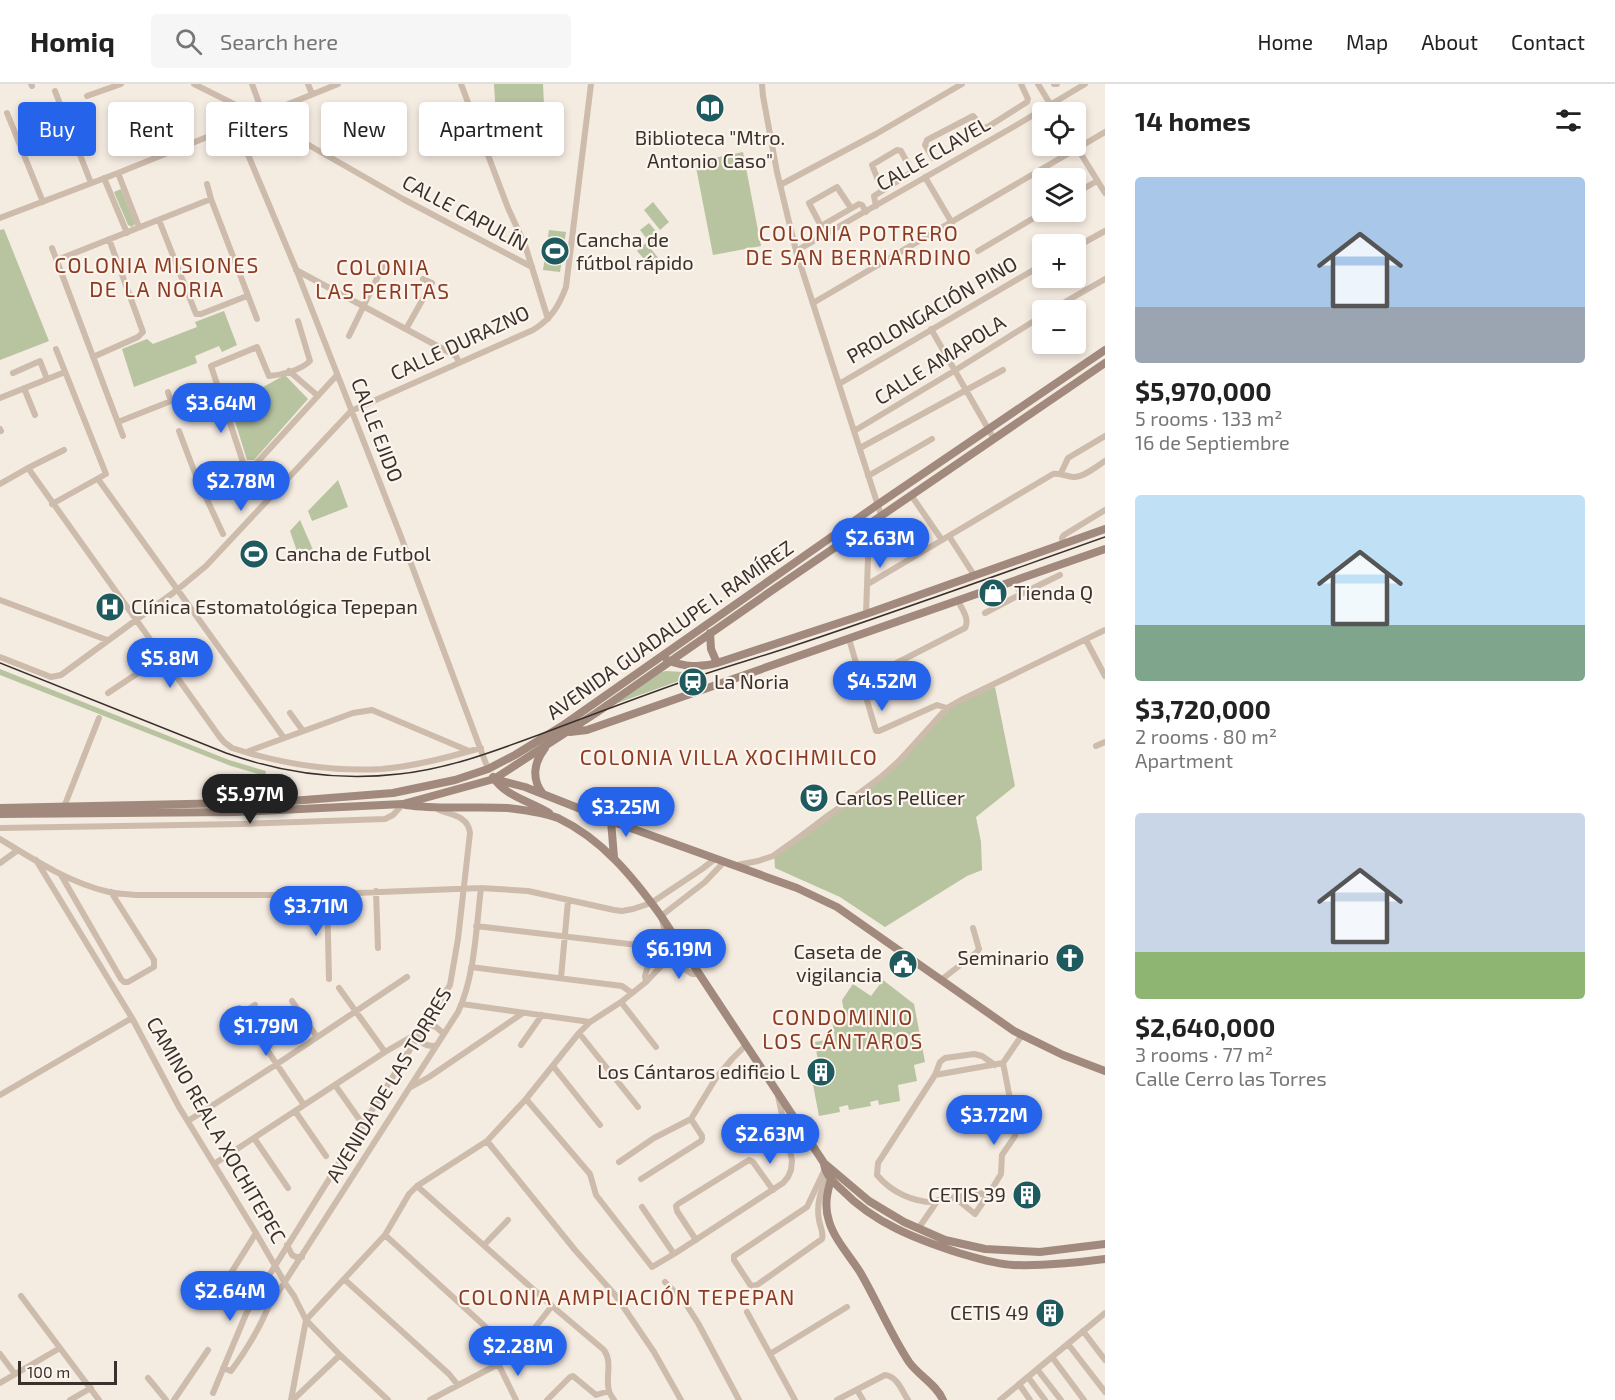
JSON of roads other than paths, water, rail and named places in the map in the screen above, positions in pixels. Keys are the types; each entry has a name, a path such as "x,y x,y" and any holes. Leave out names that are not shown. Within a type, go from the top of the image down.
{"main road":[{"name":"AVENIDA GUADALUPE I. RAMÍREZ","path":"0,808 279,802 411,790 444,783 488,769 550,734 877,505 1105,350"},
{"name":"AVENIDA GUADALUPE I. RAMÍREZ","path":"494,779 548,745 1105,363"},
{"path":"661,657 688,666 706,666 717,663 866,614 1105,529"},
{"path":"567,732 587,730 1105,549"},
{"path":"710,633 711,649 717,663"},
{"path":"543,794 535,777 536,764 548,745"},
{"path":"488,769 499,786 507,792 537,805 614,857 661,916 827,1172 864,1210 887,1225 933,1245 984,1260 1012,1265 1105,1259"},
{"path":"403,804 494,779 525,787 611,821 797,888 837,907 1022,1035 1105,1071"},
{"path":"0,814 236,812 403,804 435,808 507,808 556,817"},
{"path":"611,821 614,857"},
{"path":"827,1172 904,1222 945,1240 985,1249 1040,1252 1105,1244"},
{"path":"827,1172 826,1205 833,1232 861,1274 911,1364 939,1392 943,1400"}],"street":[{"path":"87,96 121,84"},
{"name":"CALLE CAPULÍN","path":"194,84 233,102"},
{"path":"252,84 257,102"},
{"path":"308,84 312,94"},
{"path":"293,102 338,84"},
{"path":"461,84 504,198 525,245 548,319"},
{"name":"CALLE DURAZNO","path":"351,411 533,330 548,319 560,304 566,286 591,84"},
{"path":"762,84 772,147 796,251 881,515"},
{"path":"780,185 876,134 962,84"},
{"path":"933,158 925,145 927,140 973,116 982,127 986,128 1028,100 1021,84"},
{"path":"1038,84 1049,102"},
{"name":"CALLE CLAVEL","path":"1054,102 1085,84"},
{"path":"55,91 91,183"},
{"path":"7,113 43,202"},
{"path":"1008,114 1015,126"},
{"name":"CALLE CLAVEL","path":"796,251 1032,115"},
{"path":"1086,142 1105,132"},
{"path":"0,218 206,138"},
{"name":"CALLE CAPULÍN","path":"309,143 403,199 532,267"},
{"path":"876,206 873,197 912,172 901,151 897,150 872,165 882,190"},
{"name":"CALLE EJIDO","path":"249,156 296,269 404,543 488,769"},
{"path":"813,303 952,223 1061,156"},
{"path":"1082,156 1105,194"},
{"path":"118,173 139,227"},
{"path":"925,177 952,223"},
{"path":"104,178 127,232"},
{"path":"1086,187 1097,181"},
{"path":"207,184 257,319"},
{"path":"851,208 837,187 809,203 821,226 861,204 867,212"},
{"path":"57,261 211,199"},
{"path":"978,250 1032,219"},
{"path":"159,220 196,314 247,296"},
{"path":"1086,241 1105,231"},
{"path":"93,357 138,337 143,332 109,239"},
{"path":"52,248 123,436"},
{"path":"349,336 384,264"},
{"path":"296,269 456,356 459,362"},
{"name":"PROLONGACIÓN PINO","path":"839,384 1032,272"},
{"path":"406,329 432,283 423,279"},
{"path":"1068,300 1105,279"},
{"path":"260,490 248,468 211,366 256,347 269,376 306,364 310,361 298,321"},
{"name":"CALLE AMAPOLA","path":"854,431 1032,322"},
{"path":"931,329 994,439"},
{"path":"52,504 106,474 56,349"},
{"path":"13,373 40,361 47,379"},
{"path":"860,448 1003,370"},
{"path":"289,371 318,396"},
{"path":"0,398 65,372"},
{"path":"200,485 248,468 337,375"},
{"path":"24,388 35,416"},
{"path":"168,392 174,409"},
{"path":"118,422 171,401"},
{"path":"0,657 51,677 61,675 206,566 351,411"},
{"path":"179,431 200,485 223,534"},
{"path":"1061,473 1068,458 1105,436"},
{"path":"868,476 932,439"},
{"path":"0,484 64,450"},
{"path":"868,584 1053,474 1080,476 1105,461"},
{"path":"28,468 224,742 232,747 295,763 333,768 369,769 413,765 481,748"},
{"path":"98,479 284,738"},
{"path":"910,495 942,540"},
{"path":"1063,544 1064,536 1105,510"},
{"path":"855,533 867,550 866,614"},
{"path":"949,536 974,575"},
{"path":"985,613 1060,575"},
{"path":"1014,581 1022,594"},
{"path":"0,600 107,640"},
{"path":"875,674 965,628 967,619 958,601"},
{"path":"733,866 773,856 828,817 899,761 947,708 1105,630"},
{"path":"849,639 876,731 937,705 947,708"},
{"path":"1086,640 1105,676"},
{"path":"108,693 162,657"},
{"path":"248,751 353,713 372,710 470,752"},
{"path":"290,713 303,731"},
{"path":"64,807 99,718"},
{"path":"1096,746 1105,742"},
{"path":"0,828 385,819 393,815 403,804"},
{"name":"AVENIDA DE LAS TORRES","path":"213,1392 255,1298 450,985 470,833 469,826 463,819 435,808"},
{"path":"0,839 61,875 111,892 137,896 327,894 481,888 528,891 622,911 651,903 702,869 719,861"},
{"path":"0,863 18,850"},
{"name":"CAMINO REAL A XOCHITEPEC","path":"35,860 132,1018 172,1094 298,1302 306,1320 383,1399"},
{"path":"292,1400 306,1320 385,1235 409,1194 417,1186 487,1141 526,1099 579,1033 590,1022 646,982 668,959 669,943 661,916 705,882 719,861"},
{"path":"61,875 124,982 154,967 155,964 111,892"},
{"name":"AVENIDA DE LAS TORRES","path":"224,1368 231,1371 241,1358 268,1308 462,1004 471,967 481,888"},
{"path":"376,891 378,948"},
{"path":"327,894 329,979"},
{"path":"561,978 568,901"},
{"path":"476,926 646,946 652,951 645,976 646,982"},
{"path":"941,980 979,949 973,928"},
{"path":"668,959 692,974 699,974"},
{"path":"471,967 622,986 632,993"},
{"path":"188,1121 407,977"},
{"path":"339,988 385,1052"},
{"path":"292,1000 316,1037"},
{"path":"621,1002 656,1047"},
{"path":"462,1004 590,1022"},
{"path":"255,1005 241,1011 304,1105"},
{"path":"410,1088 524,1013"},
{"path":"521,1045 542,1016"},
{"path":"0,1095 132,1018"},
{"path":"214,1164 425,1027 436,1027 444,1034"},
{"path":"579,1033 638,1107"},
{"path":"935,1076 1003,1063 1022,1035"},
{"path":"418,1038 423,1044 436,1046"},
{"path":"619,1162 654,1138 691,1119 716,1078 746,1045"},
{"path":"936,1202 920,1201 900,1193 877,1175 878,1164 935,1076 940,1062 945,1058 974,1054 982,1056 995,1065"},
{"path":"954,1197 975,1214 1001,1174 1002,1155 1015,1136 1016,1129 1003,1063"},
{"path":"553,1066 600,1125"},
{"path":"335,1085 364,1126"},
{"path":"526,1099 590,1174 596,1195 652,1267 783,1183 788,1177 791,1170 789,1147 777,1092"},
{"path":"295,1111 326,1156"},
{"path":"641,1179 701,1141 702,1136 691,1119"},
{"path":"254,1138 288,1188"},
{"path":"487,1141 575,1250 616,1296 654,1352 681,1400"},
{"path":"696,1240 677,1211 678,1204 749,1160 753,1162 772,1190"},
{"path":"827,1172 818,1204 819,1220 824,1234 822,1239 757,1285 751,1286 734,1260 734,1256 807,1207 827,1172"},
{"path":"417,1186 604,1350 608,1355 609,1391 614,1400"},
{"path":"918,1229 936,1202 941,1199 990,1192"},
{"path":"642,1207 674,1254"},
{"path":"484,1245 508,1220"},
{"path":"226,1281 256,1233"},
{"path":"385,1235 489,1330 490,1347 516,1400"},
{"path":"288,1245 292,1256 302,1257"},
{"path":"344,1279 450,1374 457,1384"},
{"path":"665,1282 684,1301 698,1323 739,1400"},
{"path":"21,1296 99,1400"},
{"path":"255,1298 268,1308"},
{"path":"430,1400 457,1384 499,1365 518,1350 552,1306"},
{"path":"770,1354 847,1307"},
{"path":"747,1312 795,1400"},
{"path":"1002,1399 1105,1313"},
{"path":"1083,1331 1105,1360"},
{"path":"1068,1344 1105,1392"},
{"path":"0,1383 60,1348"},
{"path":"174,1400 208,1350"},
{"path":"0,1353 15,1374"},
{"path":"292,1400 340,1356"},
{"path":"1052,1357 1084,1400"},
{"path":"1037,1369 1061,1400"},
{"path":"837,1400 885,1375 895,1379 908,1400"},
{"path":"547,1400 570,1377 577,1379 596,1395 609,1391"},
{"path":"1028,1377 1045,1400"},
{"path":"148,1378 166,1400"},
{"path":"1019,1384 1030,1400"},
{"path":"70,1400 91,1388"},
{"path":"857,1390 863,1400"}],"tram line":[{"path":"0,663 226,753 268,766 333,776 377,776 417,772 489,753 691,679 837,631 1105,537"}],"place":[{"name":"Biblioteca \"Mtro. Antonio Caso\"","path":"710,108"},
{"name":"Cancha de fútbol rápido","path":"555,251"},
{"name":"Cancha de Futbol","path":"254,554"},
{"name":"Tienda Q","path":"993,593"},
{"name":"Clínica Estomatológica Tepepan","path":"110,607"},
{"name":"La Noria","path":"693,682"},
{"name":"Carlos Pellicer","path":"814,798"},
{"name":"Seminario","path":"1070,958"},
{"name":"Caseta de vigilancia","path":"903,964"},
{"name":"Los Cántaros edificio L","path":"821,1072"},
{"name":"CETIS 39","path":"1027,1195"},
{"name":"CETIS 49","path":"1050,1313"}],"district":[{"name":"COLONIA POTRERO DE SAN BERNARDINO","path":"859,246"},
{"name":"COLONIA MISIONES DE LA NORIA","path":"157,278"},
{"name":"COLONIA LAS PERITAS","path":"383,280"},
{"name":"COLONIA VILLA XOCIHMILCO","path":"729,758"},
{"name":"CONDOMINIO LOS CÁNTAROS","path":"843,1030"},
{"name":"COLONIA AMPLIACIÓN TEPEPAN","path":"627,1298"}]}
